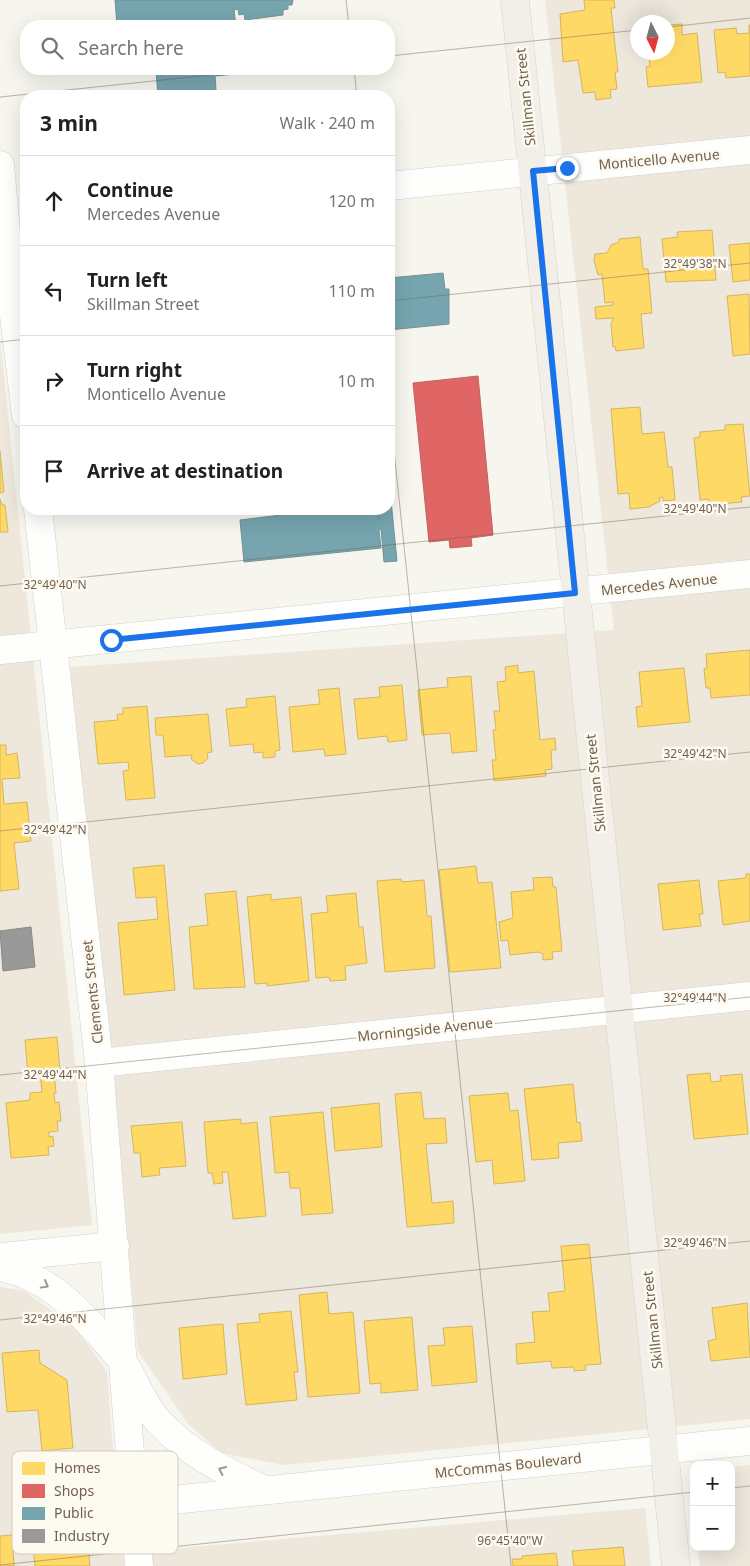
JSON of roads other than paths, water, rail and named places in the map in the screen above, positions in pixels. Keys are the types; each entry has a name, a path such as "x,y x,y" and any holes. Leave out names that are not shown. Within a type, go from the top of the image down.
{"main road":[{"name":"Skillman Street","path":"515,0 676,1566"}],"street":[{"name":"Monticello Avenue","path":"395,185 750,150"},
{"path":"0,165 10,219 20,342"},
{"name":"Clements Street","path":"39,515 55,646 99,1063 115,1246 129,1451"},
{"name":"Mercedes Avenue","path":"0,650 55,646 750,574"},
{"name":"Morningside Avenue","path":"99,1063 750,996"},
{"path":"0,1257 115,1246"},
{"name":"McCommas Boulevard","path":"0,1267 17,1270 50,1287 85,1318 122,1361 157,1420 182,1445 215,1467 267,1490"},
{"name":"McCommas Boulevard","path":"178,1499 750,1441"}]}
